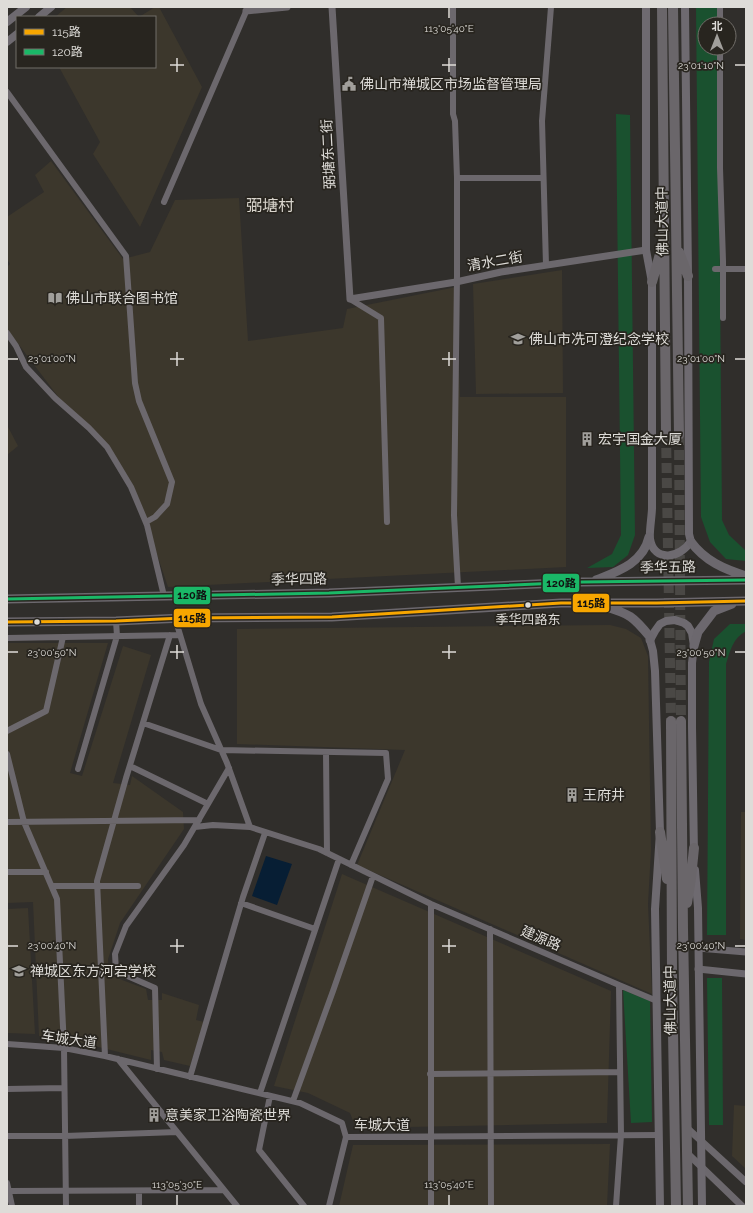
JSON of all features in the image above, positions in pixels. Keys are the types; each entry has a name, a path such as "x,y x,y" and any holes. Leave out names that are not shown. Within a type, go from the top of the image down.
{"highway":[{"name":"佛山大道中","path":"662,7 663,245 666,433"},
{"name":"佛山大道中","path":"673,7 679,436"},
{"path":"676,244 688,276"},
{"path":"652,282 663,245"},
{"name":"佛山大道中","path":"676,1206 672,927 676,721 683,929 688,1206"},
{"path":"660,832 672,927"},
{"path":"683,929 694,848"}],"main road":[{"path":"7,22 26,7"},
{"path":"40,16 51,7"},
{"path":"592,582 632,564 640,557 648,542 652,508 652,282 646,250 646,7"},
{"path":"685,7 689,534 691,542 707,559 720,567 746,576"},
{"path":"7,42 16,35"},
{"path":"649,537 655,550 663,555 676,554 683,551 691,542"},
{"name":"季华五路","path":"592,582 746,580"},
{"name":"季华四路","path":"7,599 329,593 592,582"},
{"path":"7,622 116,621 175,618 332,617 561,603 744,601"},
{"path":"694,646 698,632 714,612 744,601"},
{"path":"594,603 625,612 633,618 646,633 653,651 655,671 660,832 655,909 660,1206"},
{"path":"650,640 660,624 666,621 675,620 688,626 692,633 694,646"},
{"name":"佛山大道中","path":"694,646 692,663 694,848 698,908 702,1206"}],"street":[{"path":"164,202 247,9 287,7"},
{"name":"弼塘东二街","path":"332,7 350,299"},
{"path":"453,7 453,114 455,121 457,178 454,515 458,588"},
{"path":"546,265 542,121 551,7"},
{"path":"720,56 720,168 724,269 723,318"},
{"path":"7,92 126,256 134,383 139,401 172,482 167,504 155,517 146,522"},
{"path":"457,178 543,178"},
{"name":"清水二街","path":"350,299 456,282 501,272 646,250"},
{"path":"715,269 746,269"},
{"path":"350,299 381,318 387,522"},
{"path":"7,333 16,346 26,367 55,398 89,428 107,447 131,486 146,522 164,596"},
{"path":"175,618 201,704 229,768 250,827"},
{"path":"78,769 117,636 116,621"},
{"path":"7,638 180,635"},
{"path":"105,1056 97,881 130,766 170,636"},
{"path":"7,731 46,710 63,637"},
{"path":"143,723 221,750 386,753 388,779 351,865"},
{"path":"326,752 328,853"},
{"path":"7,754 24,822 57,899 64,1048 66,1206"},
{"path":"130,766 208,804"},
{"path":"116,971 115,954 126,926 184,845 229,768"},
{"path":"7,822 199,820"},
{"name":"建源路","path":"195,827 213,825 250,827 319,849 430,904 657,1001"},
{"path":"190,1077 242,903 265,832"},
{"path":"260,1093 339,859"},
{"path":"7,872 46,872"},
{"path":"293,1101 373,876"},
{"path":"52,886 138,886"},
{"path":"242,903 315,929"},
{"path":"430,904 431,1206"},
{"path":"490,929 491,1206"},
{"path":"698,948 746,952"},
{"path":"101,969 116,971 155,988 157,1069"},
{"path":"698,969 746,974"},
{"path":"616,1206 621,1135 619,985"},
{"name":"车城大道","path":"7,1044 64,1048 105,1056 293,1101 342,1123 346,1137 659,1134"},
{"path":"118,1060 237,1206"},
{"path":"430,1074 620,1072"},
{"path":"7,1089 64,1088"},
{"path":"270,1096 259,1150 304,1206"},
{"path":"686,1127 746,1182"},
{"path":"7,1136 65,1136 177,1132"},
{"path":"329,1206 346,1137"},
{"path":"687,1153 742,1206"},
{"path":"7,1183 12,1206"},
{"path":"139,1190 139,1206"},
{"path":"9,1192 223,1190"}],"shaded area":[{"path":"67,7 130,7 138,16 56,16"},
{"path":"155,7 159,7 202,87 140,227 93,154 100,142 60,68 156,68 156,16 141,16"},
{"path":"51,161 123,259 150,252 175,200 239,198 248,341 343,328 347,309 456,287 460,397 566,397 566,567 168,587 146,522 112,451 75,419 7,329 7,267 10,264 7,259 7,217 44,192 35,175"},
{"name":"佛山市冼可澄纪念学校","path":"562,270 563,393 476,394 473,284"},
{"path":"7,425 18,446 7,455"},
{"path":"610,625 626,629 641,638 648,656 651,850 648,904 652,994 357,865 405,750 237,744 237,629"},
{"name":"意美家卫浴陶瓷世界","path":"7,643 108,643 70,773 82,776 123,646 151,655 113,783 130,785 132,776 183,812 184,829 120,923 108,959 109,975 146,989 148,1000 162,1000 162,993 199,1005 196,1020 204,1022 190,1066 164,1060 162,1052 151,1050 151,1060 54,1036 39,1036 33,902 7,903"},
{"path":"741,812 746,812 746,940 740,939"},
{"path":"342,874 611,991 607,1123 356,1128 350,1113 308,1093 274,1086"},
{"name":"禅城区东方河宕学校","path":"28,908 35,1034 7,1033 7,909"},
{"path":"734,1105 746,1106 746,1169 732,1156"},
{"path":"610,1144 607,1206 339,1206 353,1145"}],"green space":[{"path":"696,7 718,7 718,16 697,16 697,56 718,56 722,520 729,535 746,551 746,561 726,559 710,542 701,517"},
{"path":"616,114 630,115 635,535 628,555 613,567 587,568 612,554 621,535"},
{"path":"730,624 746,624 746,631 735,641 726,664 726,935 707,935 709,662 714,639"},
{"path":"707,978 722,978 723,1125 709,1125"},
{"path":"623,990 650,1001 652,1122 631,1123"}],"water":[{"path":"266,856 292,864 277,905 252,896"}],"tunnel":[{"path":"666,433 671,721"},
{"path":"679,435 681,721"}],"transit line":[{"name":"120路","path":"7,599 329,593 582,582 746,580"},
{"name":"115路","path":"7,622 116,621 184,618 332,617 561,603 746,601"}],"place":[{"name":"佛山市禅城区市场监督管理局","path":"349,84"},
{"name":"佛山市联合图书馆","path":"55,298"},
{"name":"佛山市冼可澄纪念学校","path":"518,339"},
{"name":"宏宇国金大厦","path":"587,439"},
{"name":"季华四路东","path":"528,605"},
{"name":"王府井","path":"572,795"},
{"name":"禅城区东方河宕学校","path":"19,971"},
{"name":"意美家卫浴陶瓷世界","path":"154,1115"}],"district":[{"name":"弼塘村","path":"270,205"}]}
